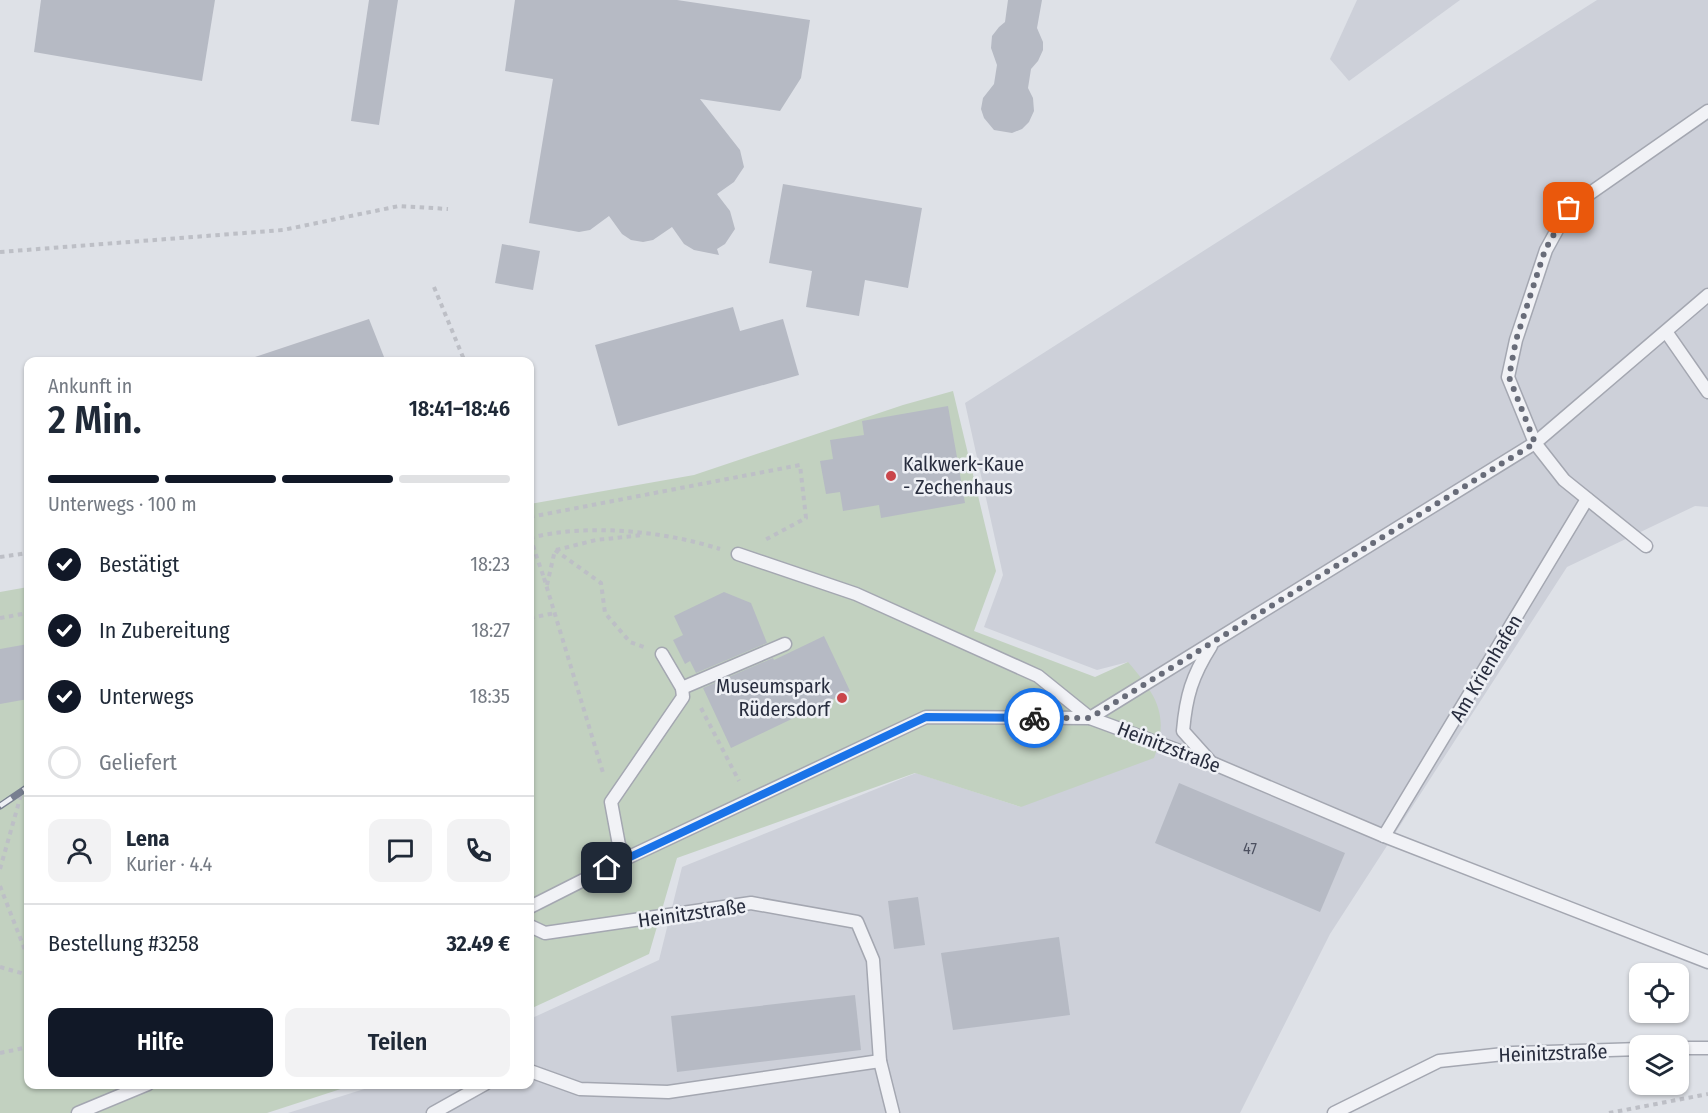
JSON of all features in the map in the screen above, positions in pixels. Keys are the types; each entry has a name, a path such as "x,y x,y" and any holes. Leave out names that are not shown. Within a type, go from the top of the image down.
{"lane":[{"path":"1646,546 1564,480 1535,443 1509,377 1516,340 1545,250 1569,208 1708,111"},
{"path":"738,554 856,594 1038,676 1090,718 1535,443 1667,333 1708,295"},
{"path":"1667,333 1708,392"},
{"name":"Am Krienhafen","path":"1384,836 1587,499"},
{"path":"1212,763 1183,731 1185,699 1196,670 1214,642"},
{"path":"627,858 619,844 611,802 683,692 785,644"},
{"path":"662,654 683,692"},
{"name":"Heinitzstraße","path":"534,905 627,858 926,717 1090,718 1212,763 1384,836 1708,962"},
{"name":"Heinitzstraße","path":"534,928 545,933 751,903 857,922 873,960 880,1061 893,1113"},
{"path":"1689,1048 1708,1048"},
{"name":"Heinitzstraße","path":"1334,1113 1439,1061 1512,1053 1629,1049"},
{"path":"534,1072 580,1089 668,1092 880,1061"},
{"path":"78,1113 136,1089"},
{"path":"432,1113 477,1089"}],"path":[{"path":"0,252 283,230 399,206 448,209"},
{"path":"434,287 463,357"},
{"path":"534,516 800,465 806,518 738,554 691,539 656,533 559,530 534,536"},
{"path":"555,550 596,540 656,533"},
{"path":"534,549 547,585 611,802"},
{"path":"547,585 555,550"},
{"path":"555,550 601,583 605,613 630,642 662,654"},
{"path":"0,557 24,554"},
{"path":"534,617 555,613"},
{"path":"0,618 24,614"},
{"path":"683,692 696,700 749,801"},
{"path":"0,869 24,789"},
{"path":"0,886 24,948"},
{"path":"0,967 24,974"},
{"path":"0,1053 24,1048"},
{"path":"1609,1113 1708,1094"}],"shaded area":[{"path":"1357,0 1460,0 1349,81 1330,59"},
{"path":"1597,0 1708,0 1708,507 1695,506 1567,567 1330,934 1240,1113 288,1113 364,1089 534,1089 534,1017 659,960 682,867 916,773 1021,807 1128,662 1097,670 984,627 1003,575 965,403"}],"green space":[{"name":"Museumspark Rüdersdorf","path":"953,391 996,571 974,631 1095,677 1128,662 1153,695 1158,706 1161,729 1154,758 1021,807 915,773 677,858 649,954 534,1007 534,503 694,475 903,405"},
{"path":"24,588 24,1089 341,1089 267,1113 0,1113 0,592"}],"building":[{"path":"41,0 215,0 202,81 34,52"},
{"path":"369,0 398,0 379,125 351,121"},
{"path":"515,0 677,0 810,20 801,78 780,111 700,99 740,150 744,167 734,182 717,194 730,211 735,229 725,244 717,249 719,255 694,250 684,244 672,227 653,240 643,242 631,240 622,234 609,216 590,230 579,232 529,223 553,79 505,71"},
{"path":"1008,0 1042,0 1037,28 1043,42 1043,50 1031,69 1028,88 1033,98 1034,111 1029,122 1022,129 1012,133 994,130 984,118 981,109 983,98 994,84 997,65 991,48 992,36 1005,22"},
{"path":"783,184 922,208 908,288 865,280 859,316 806,307 812,271 769,263"},
{"path":"502,244 540,251 533,290 495,283"},
{"path":"733,307 740,331 783,319 799,375 618,426 595,345"},
{"path":"369,319 384,357 255,357"},
{"name":"Kalkwerk-Kaue - Zechenhaus","path":"948,406 965,503 881,518 879,505 843,511 840,492 826,494 820,461 833,459 830,440 864,435 862,421"},
{"path":"724,592 751,603 767,643 696,673 690,661 685,664 673,640 683,635 674,616"},
{"path":"824,636 850,691 731,748 703,688 773,658 774,660"},
{"path":"24,645 24,700 0,704 0,649"},
{"path":"1179,783 1345,853 1320,912 1155,843"},
{"path":"918,897 925,945 894,949 888,901"},
{"path":"1059,937 1070,1015 953,1030 941,953"},
{"path":"855,995 861,1050 677,1072 671,1016"}],"railway":[{"path":"0,806 24,790"}],"way so far":[{"path":"1034,718 1090,718 1535,443 1509,377 1516,340 1545,250 1569,208"}],"place":[{"name":"Kalkwerk-Kaue - Zechenhaus","path":"891,476"},
{"name":"Museumspark Rüdersdorf","path":"842,698"}],"route":[{"path":"607,868 926,717 1034,718"}]}
